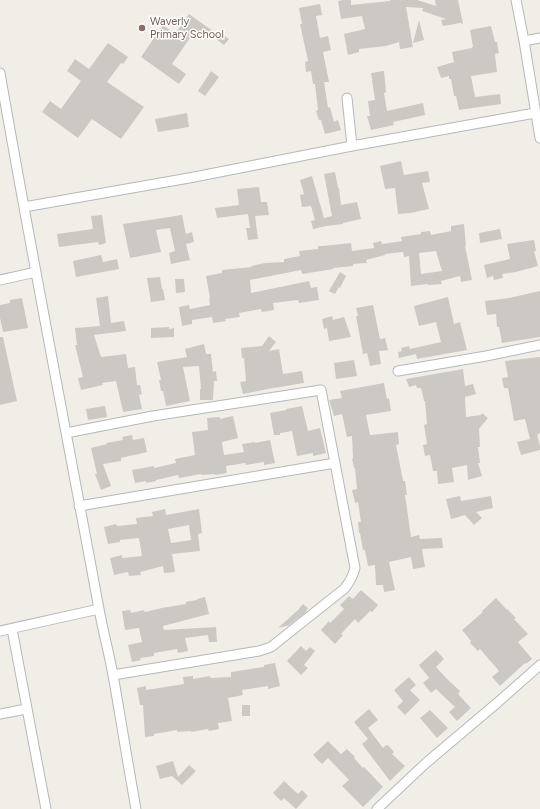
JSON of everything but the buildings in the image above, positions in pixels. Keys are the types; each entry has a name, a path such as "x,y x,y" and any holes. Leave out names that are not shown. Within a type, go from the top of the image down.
{"street":[{"path":"516,0 540,138"},
{"path":"524,41 540,38"},
{"path":"0,73 66,434 113,675 136,809"},
{"path":"347,98 352,146"},
{"path":"24,207 189,178 352,146 535,113"},
{"path":"0,280 36,272"},
{"path":"398,371 540,345"},
{"path":"66,434 153,416 321,390 355,568 352,577 344,589 270,647 260,651 113,675"},
{"path":"80,506 335,463"},
{"path":"0,631 99,609"},
{"path":"12,629 46,809"},
{"path":"377,809 426,764 540,665"},
{"path":"0,714 26,709"}],"place":[{"name":"Waverly Primary School","path":"142,28"}]}
